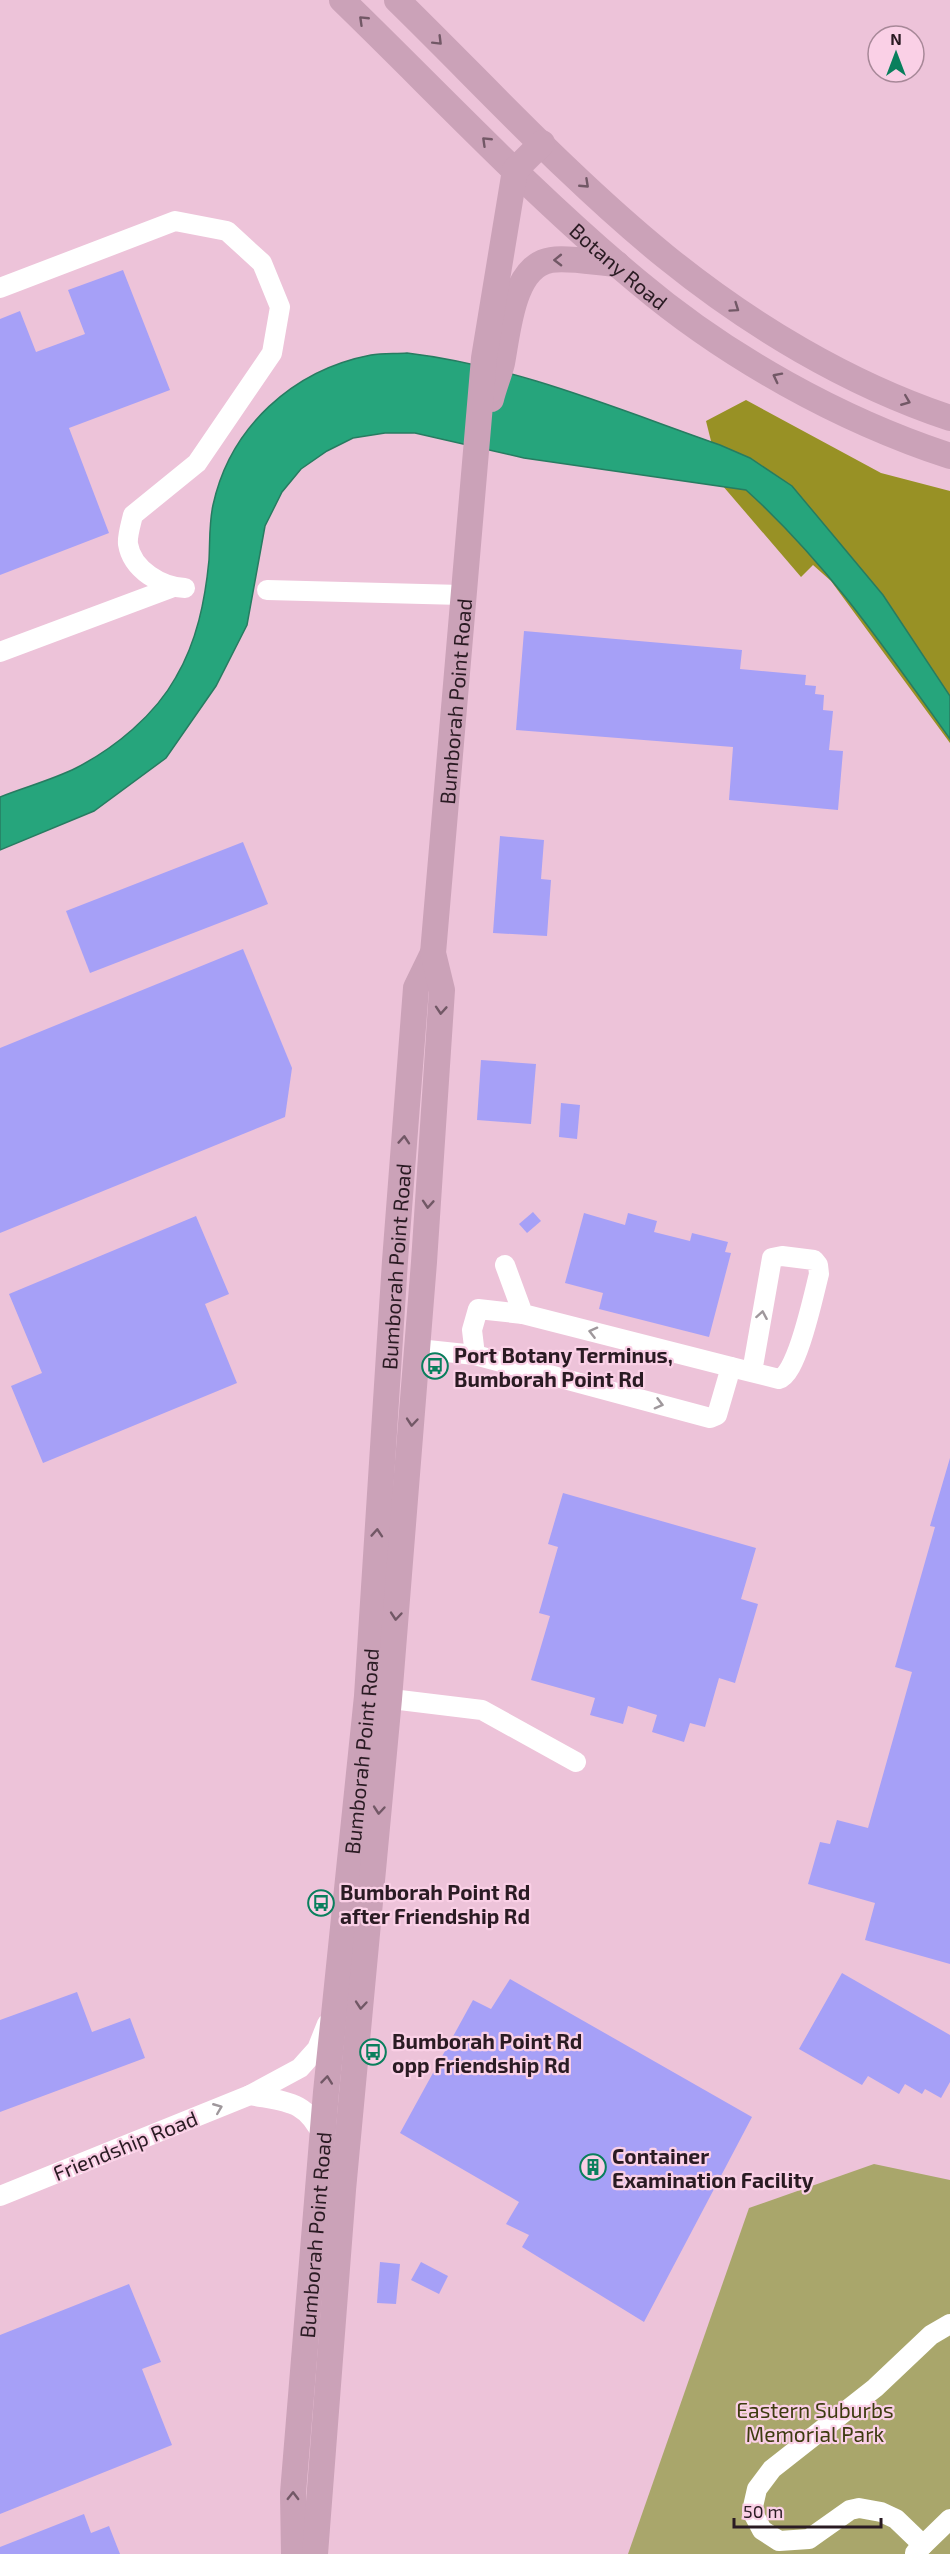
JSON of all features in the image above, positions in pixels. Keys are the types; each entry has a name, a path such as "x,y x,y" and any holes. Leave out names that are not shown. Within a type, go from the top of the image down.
{"main road":[{"name":"Botany Road","path":"342,0 515,170 617,264 660,300 766,372 885,432 950,456"},
{"name":"Botany Road","path":"397,0 542,143 665,256 744,315 813,356 860,380 950,418"},
{"path":"515,170 542,143"},
{"name":"Bumborah Point Road","path":"294,2554 293,2493 335,2001 378,1698 418,1349 442,990 433,952 474,450 492,362 515,170"},
{"name":"Bumborah Point Road","path":"492,362 516,294 527,276 537,267 549,260 563,259 617,264"},
{"name":"Bumborah Point Road","path":"315,2554 378,1698 395,1261 416,988 433,952"}],"street":[{"path":"0,288 175,221 226,231 262,263 280,308 272,353 197,463 133,515 128,544 136,563 158,581 178,588 0,652"},
{"path":"267,590 462,595"},
{"path":"475,1355 472,1330 478,1309 523,1314 779,1379 789,1373 801,1341 819,1274 818,1265 814,1260 782,1256 772,1258 752,1372"},
{"path":"395,1261 424,1262"},
{"path":"505,1265 523,1314"},
{"path":"418,1349 475,1355 710,1418 717,1414 731,1367"},
{"path":"378,1698 482,1710 576,1762"},
{"name":"Friendship Road","path":"0,2196 250,2095 300,2068 317,2049 335,2001"},
{"path":"250,2095 297,2105 315,2121 343,2190"},
{"path":"950,2324 931,2336 875,2388 772,2469 757,2489 752,2511 762,2530 779,2541 809,2539 850,2510 859,2508 896,2519 918,2549 950,2519"}],"green space":[{"name":"Eastern Suburbs Memorial Park","path":"874,2164 950,2180 950,2554 628,2554 749,2208"}],"shaded area":[{"path":"407,353 448,359 527,378 604,403 750,458 792,486 883,595 950,696 950,739 830,578 803,547 746,490 524,458 415,433 385,433 353,438 327,451 301,469 282,492 265,526 247,625 216,686 166,758 94,811 0,850 0,797 67,772 105,751 145,717 176,677 195,635 202,606 209,560 213,505 221,477 250,427 269,406 291,388 316,374 371,355"},
{"path":"746,400 881,473 950,491 950,743 831,581 813,565 801,577 722,485 706,421"}],"building":[{"path":"123,270 170,390 69,428 109,533 0,575 0,319 20,311 36,352 85,334 68,290"},
{"path":"524,631 742,650 740,669 806,675 805,685 816,686 815,694 824,695 823,710 833,711 829,750 843,751 838,810 729,800 733,747 516,730"},
{"path":"500,836 544,840 541,879 551,880 547,936 493,933"},
{"path":"243,842 268,904 90,973 66,911"},
{"path":"243,949 292,1068 285,1117 0,1233 0,1048"},
{"path":"481,1060 536,1064 531,1124 477,1120"},
{"path":"561,1103 580,1105 577,1139 559,1137"},
{"path":"533,1212 541,1221 527,1233 519,1224"},
{"path":"584,1213 625,1225 628,1213 657,1221 654,1232 690,1241 692,1233 728,1242 725,1252 731,1253 709,1337 599,1309 603,1293 565,1283"},
{"path":"196,1216 229,1294 205,1304 237,1383 43,1463 11,1386 42,1373 9,1294"},
{"path":"950,1458 950,1964 865,1940 875,1903 808,1884 820,1842 830,1844 837,1820 868,1828 912,1672 895,1667 935,1527 930,1526"},
{"path":"563,1493 756,1548 741,1599 758,1604 735,1683 719,1678 705,1727 690,1723 684,1742 652,1732 657,1715 628,1706 623,1724 590,1715 595,1698 531,1680 550,1616 539,1613 558,1547 548,1544"},
{"path":"842,1973 950,2035 950,2082 941,2098 925,2089 922,2094 905,2084 899,2094 868,2076 862,2085 799,2049"},
{"name":"Container Examination Facility","path":"510,1979 752,2117 644,2322 522,2247 529,2235 506,2224 519,2202 400,2133 473,2000 491,2009"},
{"path":"77,1992 92,2032 130,2018 145,2058 0,2112 0,2020"},
{"path":"380,2262 400,2264 396,2304 377,2303"},
{"path":"421,2262 448,2276 439,2294 411,2280"},
{"path":"129,2284 161,2362 142,2369 172,2445 0,2514 0,2335"},
{"path":"84,2514 91,2533 109,2526 120,2554 0,2554 0,2547"}],"place":[{"name":"Port Botany Terminus, Bumborah Point Rd","path":"435,1366"},
{"name":"Bumborah Point Rd after Friendship Rd","path":"321,1903"},
{"name":"Bumborah Point Rd opp Friendship Rd","path":"373,2052"},
{"name":"Container Examination Facility","path":"593,2167"}]}
